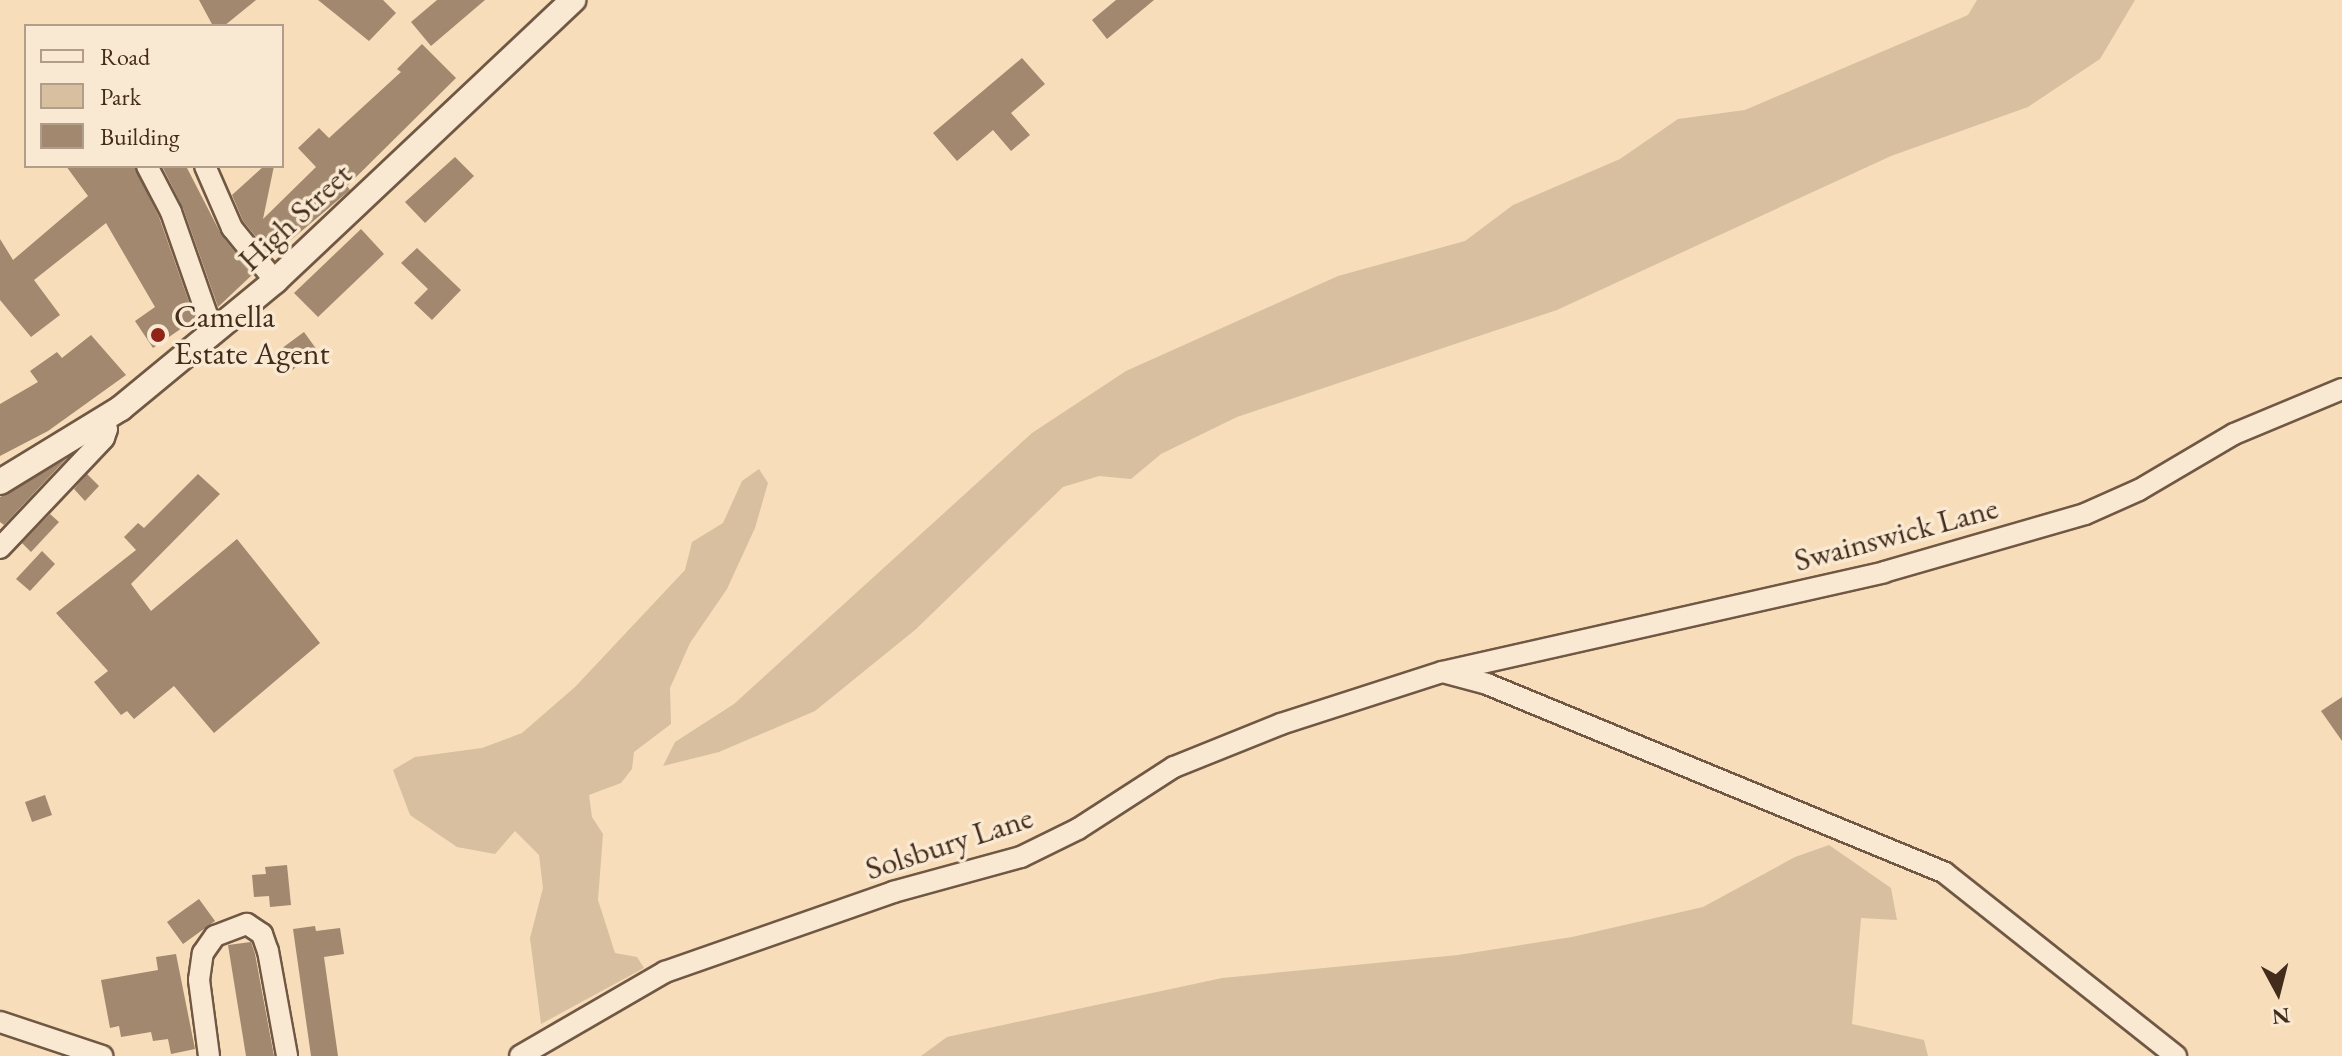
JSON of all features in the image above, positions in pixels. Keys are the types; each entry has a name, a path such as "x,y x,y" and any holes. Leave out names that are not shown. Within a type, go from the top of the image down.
{"street":[{"name":"High Street","path":"0,482 101,422 275,281 573,0"},
{"path":"148,168 171,212 213,332"},
{"path":"206,168 232,228 275,281"},
{"name":"Swainswick Lane","path":"1442,672 1884,572 2085,514 2139,490 2234,434 2342,389"},
{"path":"0,548 104,438 107,429 101,422"},
{"path":"1442,672 1487,684 1945,873 2176,1056"},
{"name":"Solsbury Lane","path":"520,1056 665,972 893,892 1021,857 1078,829 1174,767 1281,724 1442,672"},
{"path":"209,1056 199,980 203,953 215,936 247,924 262,934 268,951 287,1056"},
{"path":"0,1022 102,1056"}],"green space":[{"path":"1977,0 2135,0 2100,59 2028,107 1891,156 1557,310 1237,417 1161,454 1131,479 1099,476 1063,487 915,630 815,711 719,752 663,766 675,742 734,704 1032,433 1126,371 1338,276 1465,241 1513,205 1620,159 1678,119 1745,110 1968,15"},
{"path":"759,469 768,483 755,528 727,589 690,643 670,688 671,724 634,752 632,769 621,783 589,795 592,817 603,834 598,900 615,953 637,957 644,968 541,1024 530,938 543,888 539,855 515,831 495,854 457,847 410,815 393,770 415,757 482,748 522,733 575,687 685,570 692,542 723,523 742,481"},
{"path":"1829,845 1891,888 1897,920 1861,918 1852,1024 1924,1040 1928,1056 921,1056 947,1037 1222,978 1458,955 1572,937 1703,907 1795,857"}],"building":[{"path":"199,0 256,0 226,24 212,24"},
{"path":"318,0 383,0 396,13 369,41"},
{"path":"437,0 485,0 431,46 411,22"},
{"path":"1116,0 1154,0 1107,39 1092,20"},
{"path":"422,44 456,78 347,186 350,190 272,256 243,221 232,195 262,168 274,168 263,219 316,167 298,148 319,128 329,138 401,72 397,69"},
{"path":"1022,58 1045,84 1011,113 1030,135 1011,151 993,130 957,161 933,133"},
{"path":"455,157 474,176 425,223 405,202"},
{"path":"67,168 135,168 159,217 195,319 153,348 135,321 155,307 106,223 34,280 60,315 31,337 0,300 0,239 13,260 88,196"},
{"path":"163,168 187,168 222,236 253,274 218,307 183,208"},
{"path":"361,229 384,254 318,317 294,293"},
{"path":"417,248 461,290 432,320 414,303 428,289 401,263"},
{"path":"304,332 317,350 285,376 270,357"},
{"path":"91,335 126,375 48,431 0,456 0,404 38,382 30,371 57,352 62,358"},
{"path":"66,459 4,525 0,522 0,497"},
{"path":"87,474 99,486 85,501 74,489"},
{"path":"198,474 220,494 131,584 151,611 237,539 320,643 214,733 174,686 134,719 127,711 121,715 94,682 108,671 56,613 136,550 124,537 138,523 144,528"},
{"path":"50,514 59,522 31,552 22,543"},
{"path":"42,551 55,564 30,591 16,579"},
{"path":"2342,697 2342,741 2321,711"},
{"path":"45,795 52,815 32,822 25,802"},
{"path":"287,865 291,905 270,907 269,896 254,897 252,875 266,874 265,867"},
{"path":"199,899 215,921 183,944 167,922"},
{"path":"315,926 316,931 340,928 344,954 324,957 338,1056 311,1056 293,929"},
{"path":"251,942 274,1056 246,1056 228,945"},
{"path":"176,954 195,1049 171,1054 168,1039 153,1041 151,1032 121,1037 119,1026 110,1028 101,980 158,970 156,957"}],"place":[{"name":"Camella Estate Agent","path":"158,335"}]}
